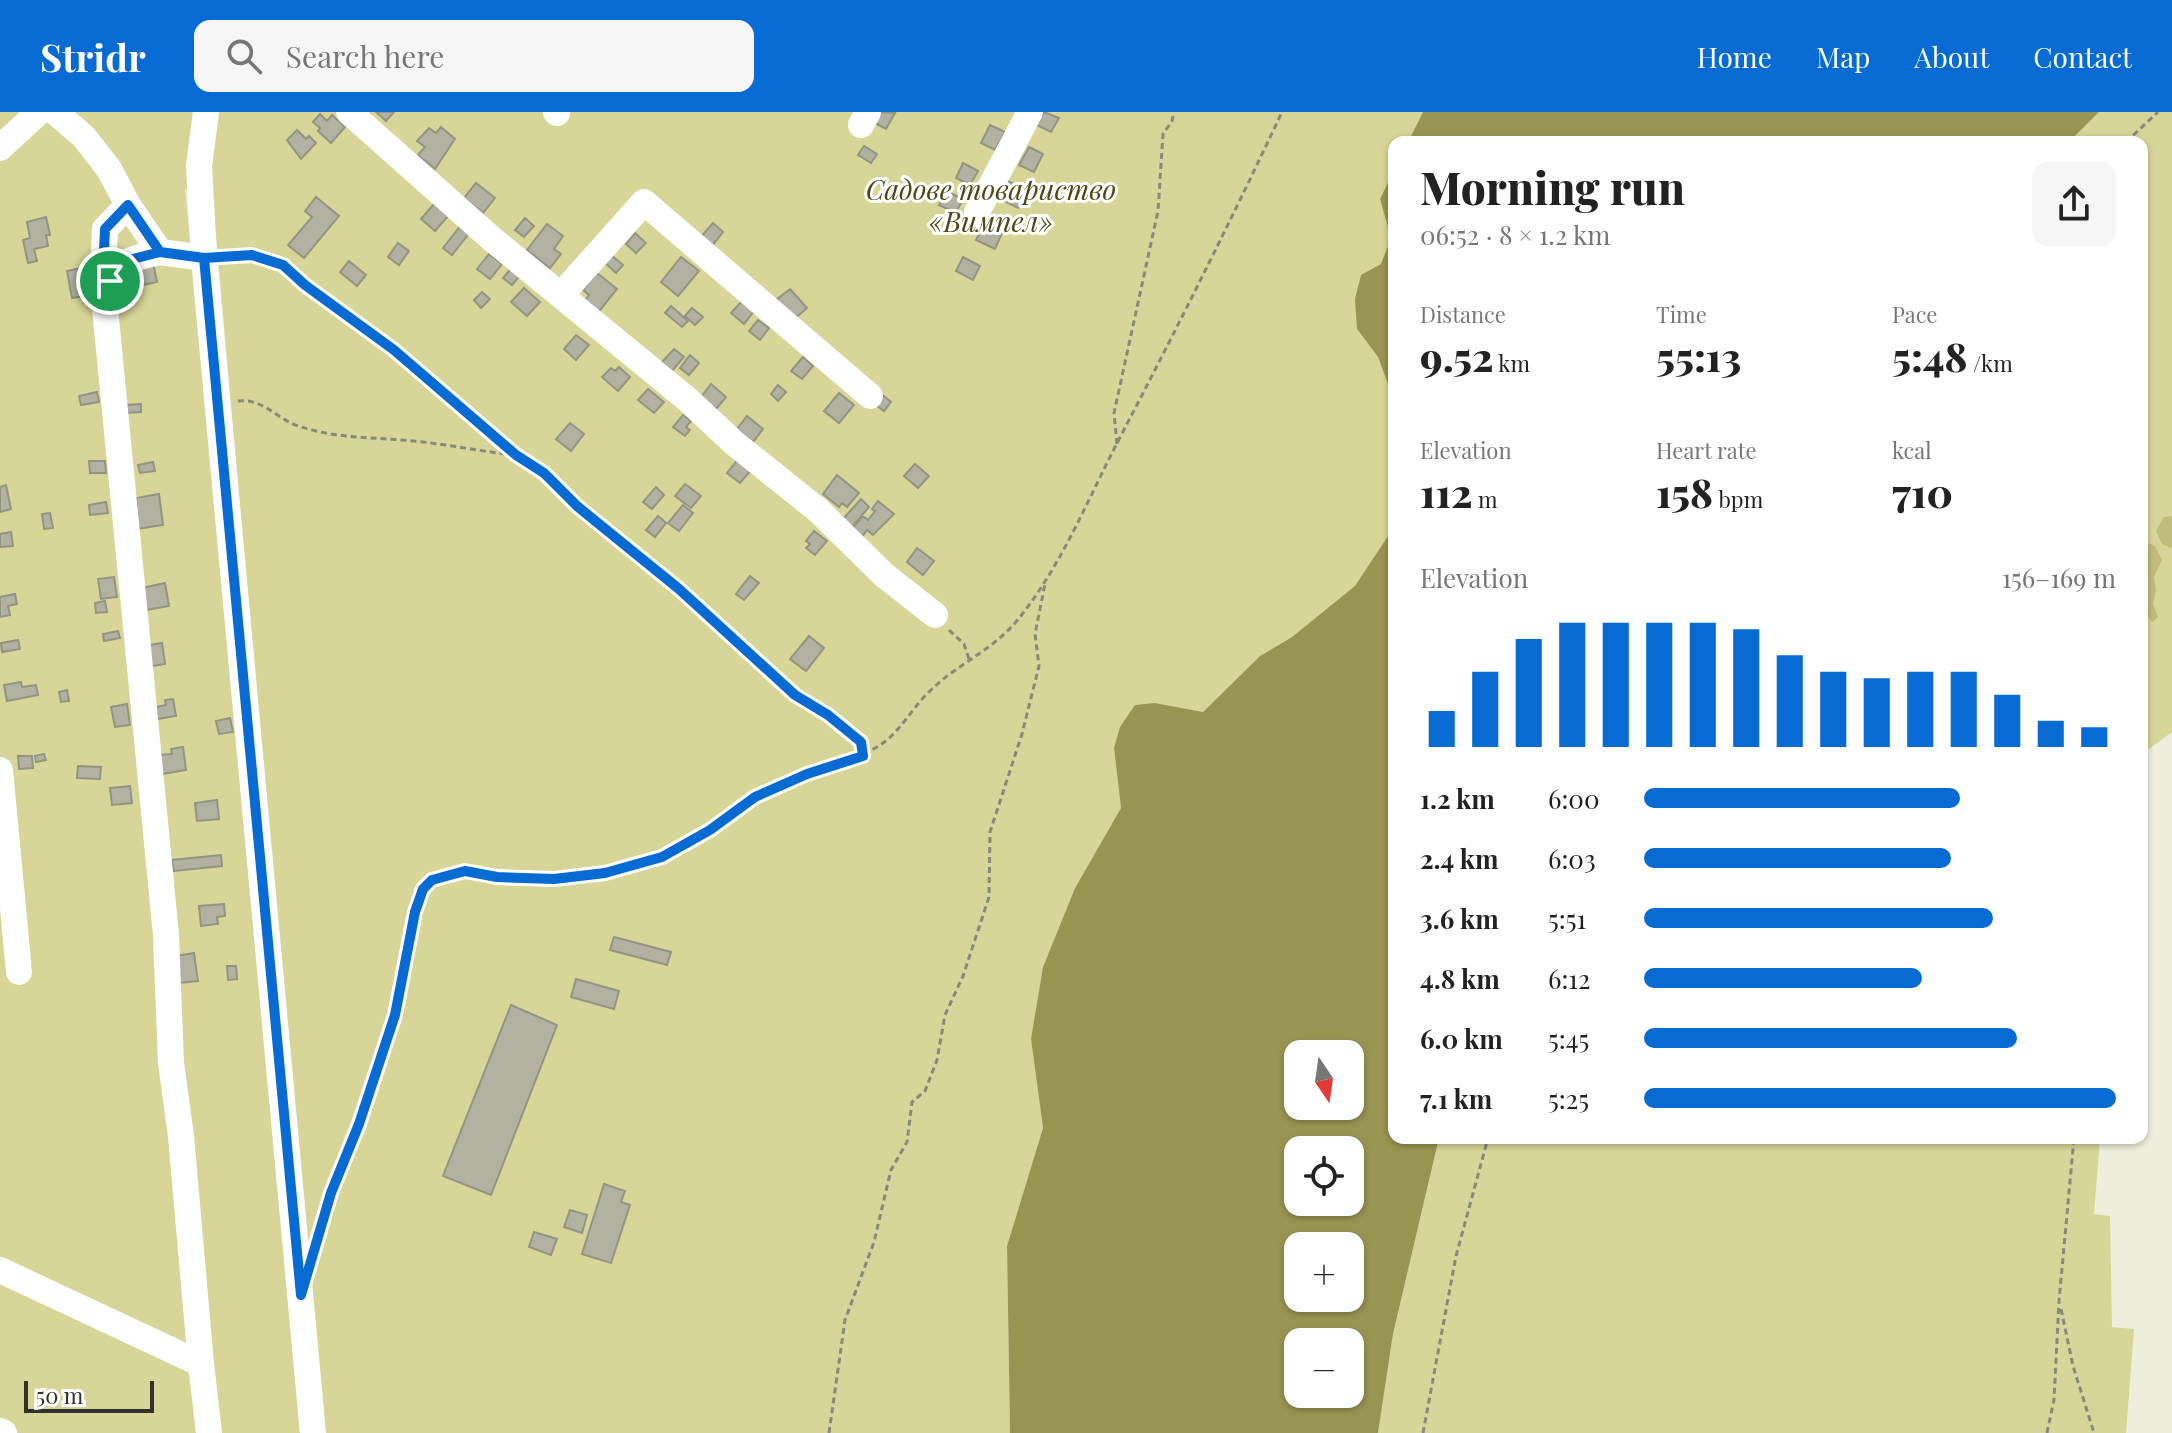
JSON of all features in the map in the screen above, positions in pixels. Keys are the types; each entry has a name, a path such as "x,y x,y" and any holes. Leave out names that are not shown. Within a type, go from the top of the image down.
{"street":[{"path":"0,148 39,112"},
{"path":"55,112 84,137 109,169 128,205 160,252"},
{"path":"206,112 199,166 204,258 313,1433"},
{"path":"349,112 492,239 819,511 884,575 935,615"},
{"path":"977,212 1030,112"},
{"path":"561,295 644,202 870,396"},
{"path":"110,281 104,251 105,229 128,205"},
{"path":"204,258 160,252 129,260 114,270 105,308 164,919 171,1063 181,1136 209,1433"},
{"path":"0,770 19,972"},
{"path":"0,1270 201,1364"}],"path":[{"path":"1117,444 1114,413 1158,211 1163,134 1174,112"},
{"path":"314,1251 331,1193 359,1124 395,1015 415,912 423,889 432,880 465,871 497,877 554,879 605,873 662,857 710,830 755,797 807,774 863,756 895,734 925,696 1014,625 1046,576 1079,520 1227,228 1282,112"},
{"path":"2132,136 2158,112"},
{"path":"204,258 252,255 283,265 305,285 394,350 516,455 544,473 577,506 679,589 795,695 828,715 861,742 863,756"},
{"path":"219,403 249,399 292,424 329,436 412,441 516,455"},
{"path":"829,1433 845,1320 874,1242 891,1170 907,1142 912,1102 925,1091 937,1060 945,1015 963,976 989,897 990,832 1022,734 1039,666 1035,634 1046,576"},
{"path":"935,615 964,644 969,659"},
{"path":"1423,1433 1456,1256 1486,1144"},
{"path":"2047,1433 2054,1400 2059,1301 2073,1144"},
{"path":"2059,1301 2073,1366 2094,1433"}],"green space":[{"name":"Садове товариство «Вимпел»","path":"0,112 1423,112 1411,136 1388,136 1388,182 1380,199 1388,227 1388,246 1357,329 1378,357 1388,384 1388,536 1356,586 1292,637 1260,656 1203,712 1155,703 1114,748 1121,808 1075,888 1043,967 1031,1039 1043,1128 1007,1246 1010,1433 322,1433 214,213 185,188 300,1433 0,1433"},
{"path":"2099,112 2172,112 2172,732 2148,750 2148,136 2075,136"},
{"path":"1438,1144 2100,1144 2094,1214 2110,1216 2112,1327 2134,1329 2126,1433 1378,1433 1393,1334"}],"shaded area":[{"path":"1423,112 2099,112 2075,136 1411,136"},
{"path":"1388,182 1388,227 1380,199"},
{"path":"1388,246 1388,384 1378,357 1357,329 1355,299 1361,275 1381,264"},
{"path":"2172,516 2171,548 2162,544 2156,531 2164,517"},
{"path":"1388,536 1388,1144 1438,1144 1393,1334 1378,1433 1010,1433 1007,1246 1043,1128 1031,1039 1043,967 1075,888 1121,808 1114,748 1120,727 1135,705 1155,703 1203,712 1260,656 1292,637 1355,586"},
{"path":"2148,543 2155,546 2162,560 2154,577 2156,591 2153,604 2158,617 2153,622 2148,617"}],"building":[{"path":"376,112 394,112 386,121"},
{"path":"880,112 895,113 886,129 875,123"},
{"path":"1044,112 1059,118 1051,132 1037,125"},
{"path":"320,114 327,121 332,115 345,127 331,143 313,122"},
{"path":"990,125 1005,132 995,150 981,143"},
{"path":"441,127 455,139 435,169 418,155 425,147 417,141 429,128 436,133"},
{"path":"297,130 316,143 301,159 287,140"},
{"path":"864,146 877,154 871,163 858,155"},
{"path":"1029,147 1043,154 1034,172 1019,165"},
{"path":"963,163 978,171 970,185 956,178"},
{"path":"1008,181 1027,190 1018,208 1000,199"},
{"path":"476,183 495,198 483,213 464,198"},
{"path":"946,191 963,199 956,213 939,205"},
{"path":"316,197 339,216 304,258 288,245 312,217 305,211"},
{"path":"434,204 448,216 435,231 421,219"},
{"path":"46,217 50,235 46,235 48,246 34,249 37,261 28,263 23,240 30,238 27,222"},
{"path":"525,218 534,226 524,237 515,230"},
{"path":"985,222 1003,231 995,249 976,240"},
{"path":"713,223 723,232 711,247 700,238"},
{"path":"462,224 471,231 452,255 443,248"},
{"path":"547,224 563,236 554,249 561,254 550,268 527,250"},
{"path":"635,233 646,243 636,253 626,244"},
{"path":"398,243 409,251 399,265 388,257"},
{"path":"489,254 502,264 490,279 477,269"},
{"path":"611,255 623,265 616,273 604,262"},
{"path":"681,257 699,271 678,296 661,282"},
{"path":"963,257 980,266 973,280 956,271"},
{"path":"349,261 366,275 357,286 340,272"},
{"path":"153,262 157,282 134,287 131,274 137,273 135,266"},
{"path":"513,266 522,273 512,285 503,278"},
{"path":"85,267 90,295 72,298 67,271"},
{"path":"597,273 617,289 596,315 582,304 589,295 583,290"},
{"path":"524,288 540,302 527,316 511,302"},
{"path":"790,289 807,308 793,320 776,300"},
{"path":"482,292 490,299 481,308 474,300"},
{"path":"743,300 755,310 744,324 731,313"},
{"path":"671,306 688,321 682,327 665,313"},
{"path":"692,308 703,317 695,325 685,316"},
{"path":"758,320 769,328 760,340 749,331"},
{"path":"576,335 589,345 576,360 564,349"},
{"path":"674,349 684,357 672,371 662,362"},
{"path":"690,355 699,363 689,375 680,368"},
{"path":"803,357 813,366 802,379 791,371"},
{"path":"619,367 630,377 618,391 602,377 611,368 615,371"},
{"path":"711,384 726,397 716,409 701,397"},
{"path":"778,385 786,392 778,401 771,394"},
{"path":"648,389 664,402 654,413 638,400"},
{"path":"97,392 99,402 81,405 79,396"},
{"path":"839,393 854,405 839,423 824,411"},
{"path":"880,393 891,402 884,411 872,402"},
{"path":"141,404 141,412 124,413 124,405"},
{"path":"683,415 691,421 686,427 690,430 685,436 673,427"},
{"path":"747,416 763,429 753,442 737,429"},
{"path":"570,423 584,434 571,451 556,439"},
{"path":"739,458 752,469 740,483 727,473"},
{"path":"89,461 105,461 106,473 90,473"},
{"path":"153,462 155,471 140,473 138,465"},
{"path":"915,464 929,476 918,488 904,476"},
{"path":"837,475 859,493 847,507 842,503 839,507 823,494"},
{"path":"685,484 701,496 691,508 675,496"},
{"path":"6,485 11,509 0,512 0,487"},
{"path":"656,487 664,495 652,509 643,502"},
{"path":"159,494 163,525 136,529 133,505 137,505 136,498"},
{"path":"861,499 869,507 851,528 842,520"},
{"path":"878,501 894,514 873,535 867,530 861,538 851,530 863,516 868,520"},
{"path":"106,502 108,513 90,515 89,505"},
{"path":"683,505 693,513 679,531 668,523"},
{"path":"50,513 53,528 44,529 42,514"},
{"path":"658,516 666,523 655,537 646,530"},
{"path":"814,531 827,541 815,555 806,548 810,544 806,541"},
{"path":"11,532 13,546 0,547 0,534"},
{"path":"917,548 934,561 923,575 907,562"},
{"path":"750,576 759,583 744,600 736,594"},
{"path":"114,577 117,597 101,599 98,579"},
{"path":"165,583 169,606 146,610 142,588"},
{"path":"15,594 17,604 8,606 10,615 0,617 0,597"},
{"path":"105,601 107,612 96,613 95,603"},
{"path":"118,631 120,638 104,641 103,634"},
{"path":"809,636 824,648 806,671 790,659"},
{"path":"18,640 20,649 2,652 1,643"},
{"path":"162,643 165,664 152,666 149,645"},
{"path":"21,682 22,687 36,685 38,695 7,701 4,685"},
{"path":"67,690 69,701 61,702 59,692"},
{"path":"173,699 176,716 157,719 156,707 166,705 165,700"},
{"path":"127,704 130,725 115,727 111,707"},
{"path":"230,718 233,732 219,734 216,721"},
{"path":"183,747 186,770 162,774 159,755 172,754 171,749"},
{"path":"44,754 46,760 36,762 35,756"},
{"path":"18,756 32,756 33,768 19,769"},
{"path":"78,766 101,767 100,779 77,778"},
{"path":"130,786 132,803 112,805 110,788"},
{"path":"217,800 219,819 197,821 195,803"},
{"path":"221,855 222,866 174,871 172,860"},
{"path":"224,904 225,916 217,917 218,924 201,926 199,906"},
{"path":"614,937 671,952 667,965 610,950"},
{"path":"194,953 198,981 179,983 176,956"},
{"path":"227,966 236,966 237,979 228,980"},
{"path":"576,979 619,991 614,1009 571,997"},
{"path":"511,1005 557,1025 491,1195 443,1176"},
{"path":"604,1184 625,1191 621,1202 630,1205 611,1263 582,1254"},
{"path":"570,1210 587,1215 582,1233 564,1227"},
{"path":"534,1232 557,1239 551,1255 529,1247"}],"route":[{"path":"110,281 104,251 105,229 128,205 160,252 204,258 301,1295 331,1193 359,1124 395,1015 415,912 423,889 432,880 465,871 497,877 554,879 605,873 662,857 710,830 755,797 807,774 863,756 861,742 828,715 795,695 679,589 577,506 544,473 516,455 394,350 305,285 283,265 252,255 204,258 160,252 129,260 114,270 110,281"}]}
